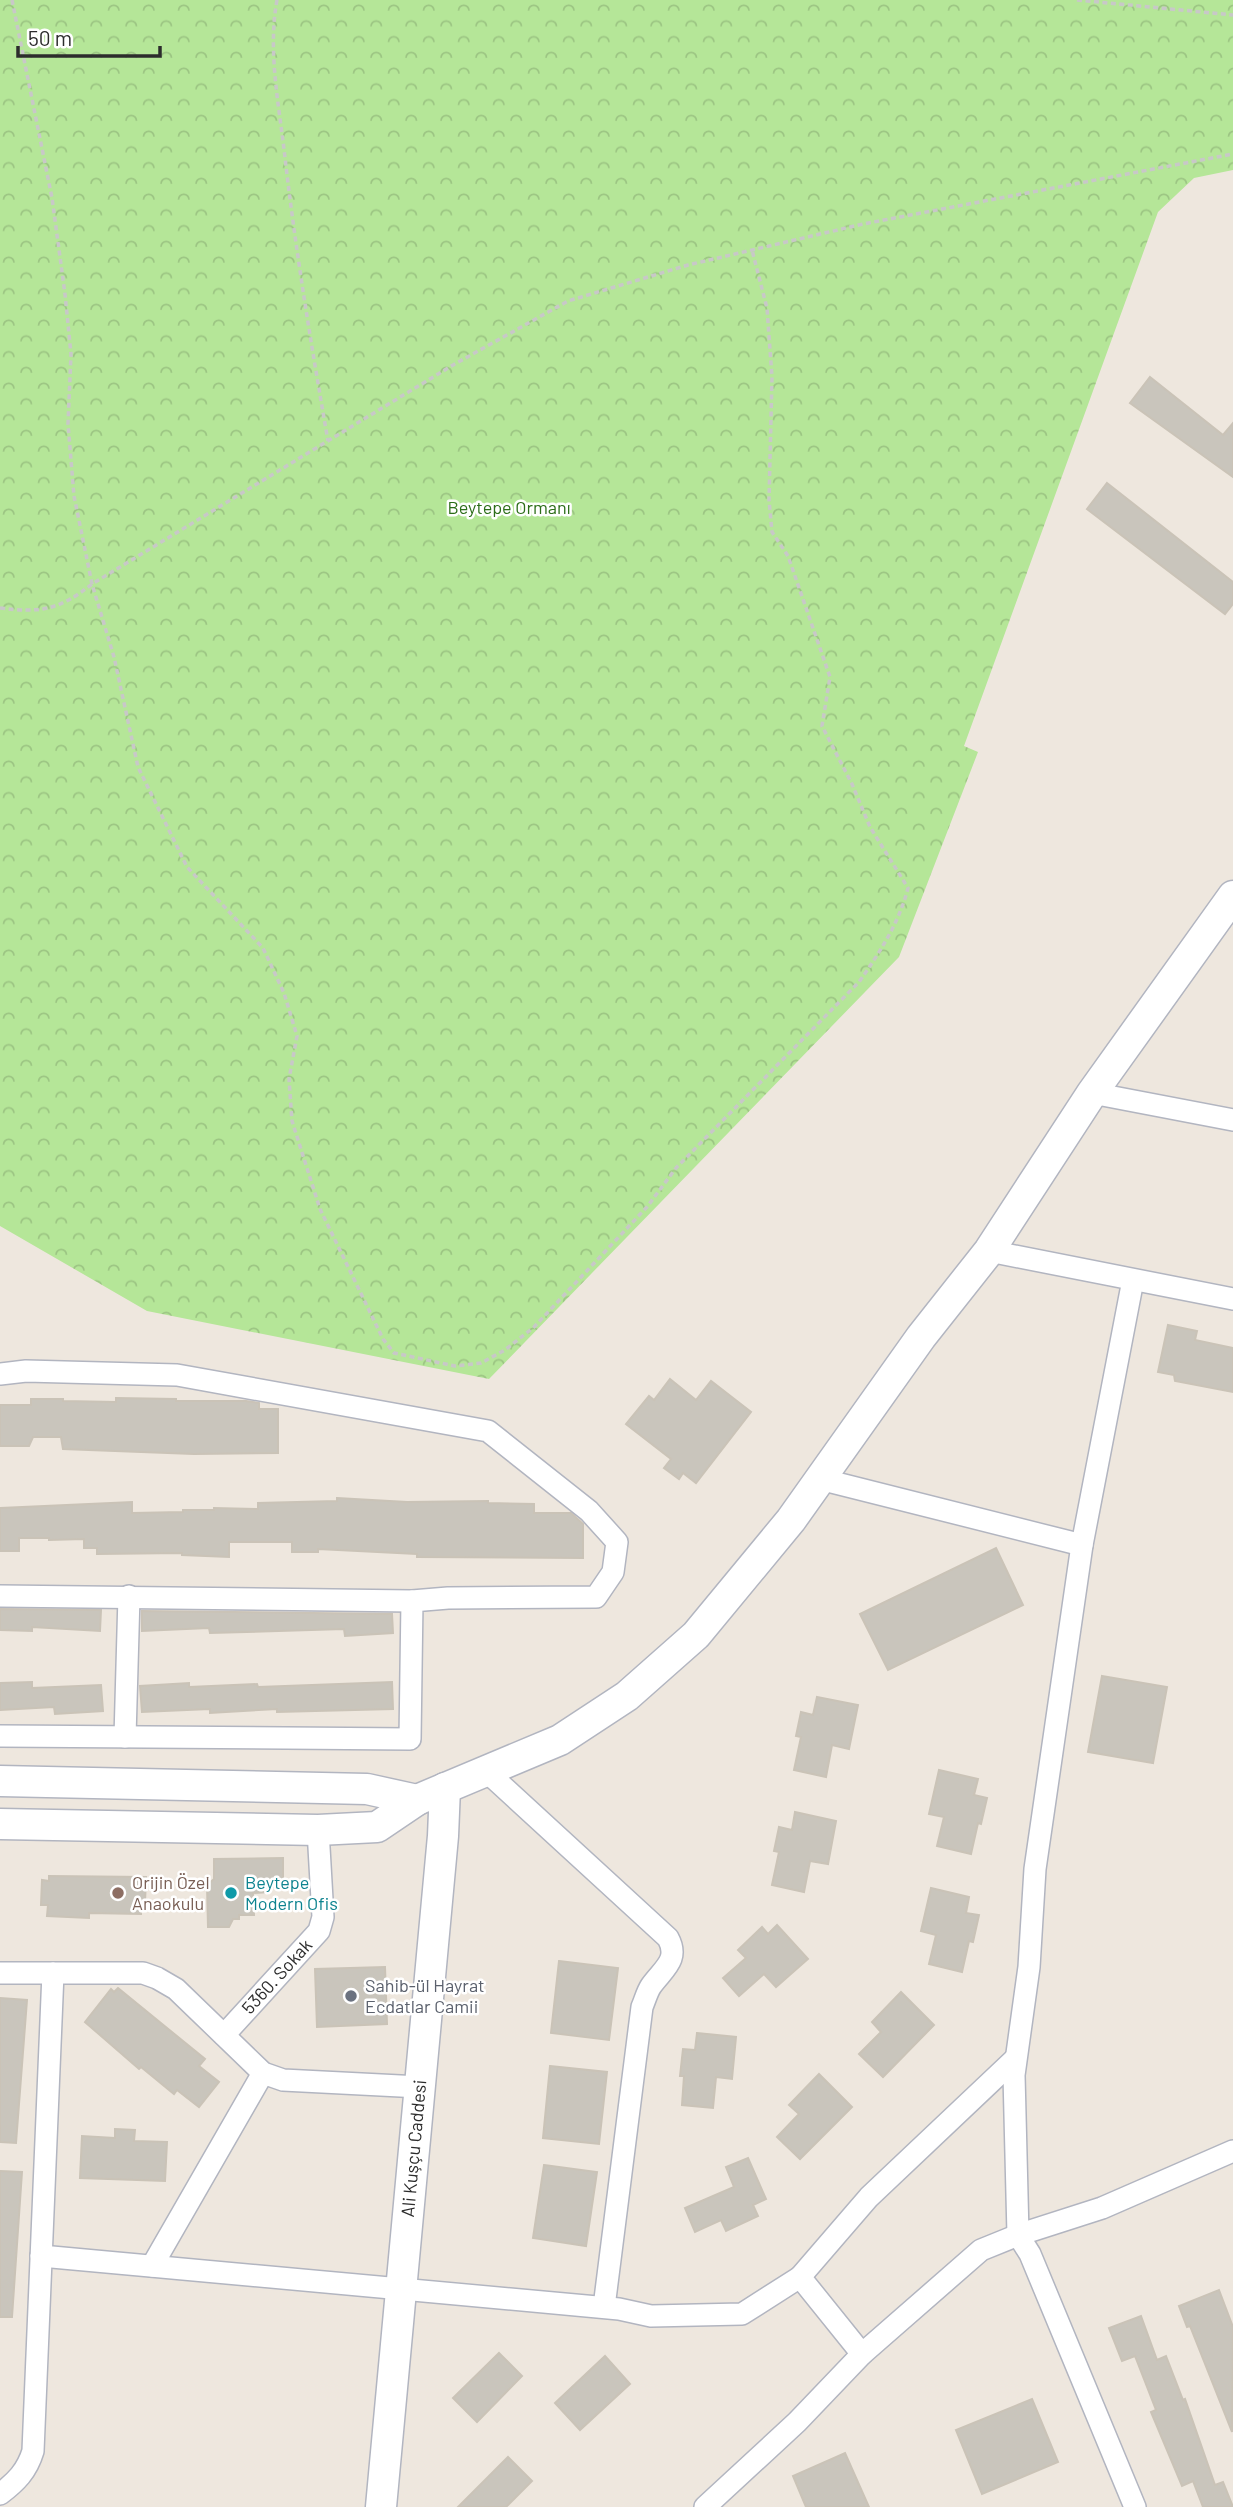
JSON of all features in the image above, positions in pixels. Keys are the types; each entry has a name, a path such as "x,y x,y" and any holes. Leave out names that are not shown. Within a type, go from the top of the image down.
{"street":[{"path":"0,1824 318,1830 377,1827 417,1800 559,1740 627,1696 696,1635 791,1520 921,1337 989,1251 1092,1093 1233,896"},
{"path":"1092,1093 1233,1120"},
{"path":"989,1251 1233,1299"},
{"path":"1133,1280 1082,1545 1035,1869 1028,1979 1015,2059 1018,2235 1030,2254 1135,2507"},
{"path":"0,1374 26,1371 177,1375 488,1431 589,1511 617,1542 613,1572 597,1597 448,1598 412,1601 0,1596"},
{"path":"820,1479 1082,1545"},
{"path":"125,1737 128,1596"},
{"path":"0,1736 410,1739 412,1601"},
{"path":"486,1770 668,1938 673,1948 671,1961 650,1989 642,2007 604,2307"},
{"path":"0,1781 367,1789 417,1800"},
{"name":"Ali Kuşçu Caddesi","path":"381,2507 443,1836 444,1788"},
{"name":"5360. Sokak","path":"224,2035 319,1931 323,1917 318,1830"},
{"path":"0,1973 142,1973 176,1989 263,2073 283,2080 420,2087"},
{"path":"0,2494 18,2481 30,2464 33,2451 53,1973"},
{"path":"41,2256 604,2307 651,2316 742,2314 800,2277 869,2197 1015,2059"},
{"path":"152,2266 263,2073"},
{"path":"705,2507 797,2421 862,2354 982,2250 1018,2235 1102,2208 1233,2151"},
{"path":"800,2277 862,2354"}],"path":[{"path":"12,0 52,198 65,295 71,354 68,424 74,496 92,584 114,657 138,766 187,867 263,948 284,993 297,1036 289,1079 292,1121 320,1209 383,1339 394,1353 455,1366 481,1363 505,1350 534,1326 647,1207 676,1168 859,982 884,948 904,906 908,888 870,827 852,784 822,726 830,677 788,556 772,532 769,500 772,377 767,308 752,250"},
{"path":"277,0 273,24 275,72 305,308 328,441"},
{"path":"1077,0 1233,15"},
{"path":"0,608 50,610 74,598 92,584 453,365 568,301 688,265 863,224 1233,154"}],"green space":[{"name":"Beytepe Ormanı","path":"0,0 1233,0 1233,170 1194,178 1158,212 964,746 978,752 899,957 489,1379 147,1311 0,1226"}],"building":[{"path":"1150,377 1223,435 1233,423 1233,477 1130,403"},
{"path":"1107,483 1233,582 1233,604 1225,614 1087,509"},
{"path":"1168,1325 1197,1331 1195,1340 1233,1348 1233,1392 1175,1381 1174,1375 1158,1372"},
{"path":"670,1379 696,1400 711,1381 751,1412 696,1483 683,1473 679,1479 664,1468 671,1459 626,1424 649,1396 654,1400"},
{"path":"116,1398 246,1401 259,1403 259,1409 278,1409 278,1453 194,1454 63,1449 61,1437 33,1437 29,1446 0,1446 0,1405 31,1405 31,1399 116,1402"},
{"path":"337,1498 407,1502 488,1501 534,1504 534,1513 571,1513 583,1524 583,1558 417,1557 417,1554 318,1549 318,1552 292,1552 292,1542 229,1542 229,1557 182,1553 97,1554 97,1548 84,1548 84,1539 49,1538 19,1538 19,1551 0,1551 0,1508 132,1502 132,1513 183,1512 214,1508 258,1509 258,1503 337,1501"},
{"path":"996,1548 1023,1605 888,1670 860,1614"},
{"path":"0,1609 101,1610 100,1631 32,1627 32,1631 0,1630"},
{"path":"142,1611 392,1614 393,1633 345,1636 344,1629 210,1633 209,1628 142,1631"},
{"path":"1102,1676 1167,1687 1153,1763 1088,1752"},
{"path":"32,1682 32,1688 101,1685 103,1711 55,1714 54,1707 0,1710 0,1683"},
{"path":"392,1682 393,1709 277,1712 277,1709 210,1713 210,1709 142,1712 140,1686 189,1683 189,1687 257,1684 258,1687"},
{"path":"817,1697 858,1705 849,1749 832,1745 826,1777 794,1770 801,1737 796,1736 801,1712 813,1715"},
{"path":"939,1770 978,1779 974,1795 987,1798 971,1854 937,1846 944,1817 929,1814"},
{"path":"795,1812 836,1821 828,1864 810,1861 804,1892 772,1885 779,1852 774,1851 779,1827 792,1830"},
{"name":"Beytepe Modern Ofis","path":"283,1858 283,1881 270,1887 270,1892 253,1893 254,1915 239,1915 239,1919 233,1919 229,1927 208,1927 207,1885 214,1879 214,1859"},
{"path":"49,1876 146,1877 145,1903 141,1903 141,1914 89,1913 89,1918 47,1916 48,1905 41,1905 42,1880 49,1881"},
{"path":"931,1888 969,1897 966,1913 979,1915 973,1942 969,1941 962,1972 929,1964 936,1935 921,1931"},
{"path":"777,1925 808,1959 776,1987 764,1974 739,1996 723,1978 746,1958 738,1950 762,1927 768,1934"},
{"path":"559,1961 618,1968 609,2040 551,2033"},
{"name":"Sahib-ül Hayrat Ecdatlar Camii","path":"385,1967 387,2024 317,2027 315,1969"},
{"path":"118,1988 205,2059 199,2066 219,2082 199,2107 177,2090 174,2094 141,2067 139,2069 85,2022 111,1989 114,1992"},
{"path":"901,1992 934,2025 883,2077 859,2054 881,2032 872,2022"},
{"path":"0,1998 27,2000 16,2143 0,2142"},
{"path":"697,2033 736,2037 732,2079 716,2077 713,2108 682,2105 684,2076 680,2076 683,2049 695,2050"},
{"path":"550,2066 607,2072 599,2144 543,2138"},
{"path":"819,2074 852,2107 800,2159 777,2137 799,2114 789,2105"},
{"path":"115,2129 135,2130 134,2141 167,2142 165,2181 80,2178 82,2136 115,2138"},
{"path":"748,2158 766,2199 753,2205 758,2216 726,2231 721,2220 695,2232 685,2208 734,2187 726,2167"},
{"path":"544,2165 597,2172 586,2246 533,2238"},
{"path":"0,2171 22,2172 12,2317 0,2317"},
{"path":"1219,2290 1233,2327 1232,2432 1190,2326 1187,2327 1179,2306"},
{"path":"1141,2316 1157,2360 1166,2356 1183,2400 1185,2399 1215,2485 1223,2482 1233,2507 1203,2507 1193,2481 1182,2486 1151,2412 1156,2410 1135,2356 1122,2361 1109,2328"},
{"path":"499,2353 522,2376 477,2422 453,2398"},
{"path":"605,2356 630,2384 580,2430 555,2403"},
{"path":"1032,2399 1058,2462 982,2494 956,2430"},
{"path":"845,2453 869,2507 806,2507 793,2476"},
{"path":"508,2457 532,2481 506,2507 458,2507"}],"place":[{"name":"Orijin Özel Anaokulu","path":"118,1893"},
{"name":"Beytepe Modern Ofis","path":"231,1893"},
{"name":"Sahib-ül Hayrat Ecdatlar Camii","path":"351,1996"}]}
